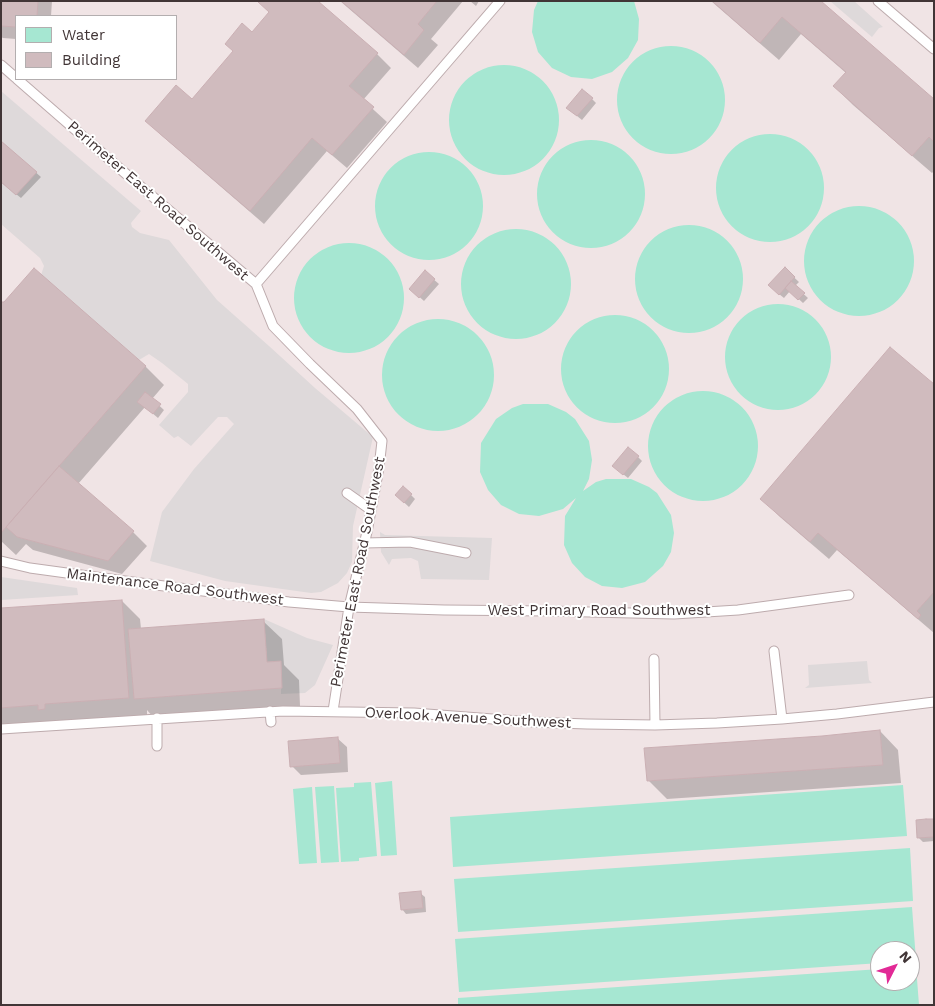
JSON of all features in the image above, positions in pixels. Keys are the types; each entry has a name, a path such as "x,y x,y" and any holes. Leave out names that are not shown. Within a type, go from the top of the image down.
{"lane":[{"path":"256,284 500,1"},
{"path":"878,1 934,49"},
{"name":"Perimeter East Road Southwest","path":"1,65 15,76"},
{"name":"Perimeter East Road Southwest","path":"19,80 133,180 256,284 273,326 310,364 358,408 382,441 371,510 349,607 333,711"},
{"path":"347,492 371,510"},
{"path":"364,543 410,542 466,553"},
{"name":"Maintenance Road Southwest","path":"1,561 30,568 125,581 289,602 349,607"},
{"name":"West Primary Road Southwest","path":"349,607 674,614 745,609 849,595"},
{"path":"774,652 782,720"},
{"path":"654,659 655,725"},
{"name":"Overlook Avenue Southwest","path":"1,730 270,711 414,713 532,722 655,725 782,720 934,702"},
{"path":"270,711 271,722"},
{"path":"157,718 157,746"}],"shaded area":[{"path":"830,1 854,1 883,27 879,28 872,37"},
{"path":"1,91 141,211 131,223 132,227 140,233 169,240 217,300 373,437 353,526 352,562 347,573 338,583 321,592 311,593 225,581 150,561 162,512 194,469 234,424 227,417 218,417 191,446 178,436 174,438 159,425 188,392 188,384 149,354 139,360 41,275 44,266 40,258 1,224"},
{"path":"380,532 385,535 492,538 489,580 421,579 418,561 411,558 392,559 389,565 381,552"},
{"path":"1,577 77,588 78,595 1,600"},
{"path":"264,619 307,638 333,645 315,685 305,693 281,694 281,661 267,662"},
{"path":"867,661 869,680 872,683 805,688 809,685 808,665"}],"water":[{"path":"538,1 634,1 639,19 638,40 628,58 612,72 592,79 571,77 552,68 538,52 532,32 534,10"},
{"path":"671,46 692,50 709,62 721,79 725,100 721,121 709,138 692,150 671,154 650,150 633,138 621,121 617,100 621,79 633,62 650,50"},
{"path":"504,65 525,69 543,81 555,99 559,120 555,141 543,159 525,171 504,175 483,171 465,159 453,141 449,120 453,99 465,81 483,69"},
{"path":"770,134 780,135 800,143 808,150 815,158 823,178 823,198 815,218 808,226 800,233 780,241 770,242 760,241 740,233 732,226 725,218 717,198 716,188 717,178 725,158 732,150 740,143 760,135"},
{"path":"591,140 612,144 629,156 641,173 645,194 641,215 629,232 612,244 591,248 570,244 553,232 541,215 537,194 541,173 553,156 570,144"},
{"path":"429,152 450,156 467,168 479,185 483,206 479,227 467,244 450,256 429,260 408,256 391,244 379,227 375,206 379,185 391,168 408,156"},
{"path":"859,206 880,210 898,222 910,240 914,261 910,282 898,300 880,312 859,316 838,312 820,300 808,282 804,261 808,240 820,222 838,210"},
{"path":"689,225 710,229 727,241 739,258 743,279 739,300 727,317 710,329 689,333 668,329 651,317 639,300 635,279 639,258 651,241 668,229"},
{"path":"516,229 537,233 555,245 567,263 571,284 567,305 555,323 537,335 516,339 495,335 477,323 465,305 461,284 465,263 477,245 495,233"},
{"path":"349,243 370,247 388,259 400,277 404,298 400,319 388,337 370,349 349,353 328,349 310,337 298,319 294,298 298,277 310,259 328,247"},
{"path":"778,304 798,308 816,319 827,337 831,357 827,377 816,395 798,406 778,410 758,406 740,395 729,377 725,357 729,337 740,319 758,308"},
{"path":"615,315 636,319 653,331 665,348 669,369 665,390 653,407 636,419 615,423 594,419 577,407 565,390 561,369 565,348 577,331 594,319"},
{"path":"438,319 459,324 477,336 489,354 494,375 489,396 477,414 459,426 438,431 417,426 399,414 387,396 382,375 387,354 399,336 417,324"},
{"path":"703,391 724,395 742,407 754,425 758,446 754,467 742,485 724,497 703,501 682,497 664,485 652,467 648,446 652,425 664,407 682,395"},
{"path":"523,404 548,404 566,412 575,419 589,441 592,460 589,479 583,491 596,482 606,479 631,479 657,493 671,515 674,533 671,552 663,566 645,582 622,588 602,586 585,577 572,563 564,545 565,516 576,498 563,509 539,516 519,514 501,505 488,490 480,472 481,443 496,419 512,408"},
{"path":"392,781 397,855 381,856 375,783"},
{"path":"371,782 377,856 359,858 359,861 341,862 336,788 354,787 354,783"},
{"path":"903,785 907,836 453,867 450,817"},
{"path":"334,786 339,862 321,863 315,787"},
{"path":"312,787 317,863 299,864 293,789"},
{"path":"910,848 913,901 458,932 454,879"},
{"path":"912,907 915,941 870,941 870,964 459,992 455,939"},
{"path":"870,970 870,991 918,991 919,1005 458,1005 458,998"}],"building":[{"path":"1,1 38,1 37,15 15,15 15,27 1,26"},
{"path":"258,1 318,1 378,53 349,86 374,107 332,155 312,138 250,211 145,121 176,85 192,99 233,51 225,44 242,23 252,32 269,12"},
{"path":"341,1 437,1 418,24 424,30 404,55"},
{"path":"712,1 821,1 934,99 934,142 929,137 912,156 833,86 846,72 782,17 760,43"},
{"path":"582,89 593,98 577,116 566,108"},
{"path":"1,141 37,172 16,195 1,182"},
{"path":"785,267 795,277 779,295 768,285"},
{"path":"34,268 146,366 1,533 1,302 4,302"},
{"path":"425,270 435,279 419,298 409,289"},
{"path":"791,281 805,293 798,300 785,288"},
{"path":"890,347 934,384 934,592 917,611 921,615 918,619 818,533 810,542 760,499"},
{"path":"145,392 161,404 153,414 137,402"},
{"path":"628,447 639,456 623,475 612,466"},
{"path":"59,466 134,531 108,561 17,537 6,527"},
{"path":"403,486 412,494 404,503 395,495"},
{"path":"122,600 129,698 45,704 45,709 38,710 38,705 1,708 1,608"},
{"path":"264,619 267,662 281,661 282,688 134,699 128,629"},
{"path":"880,730 883,765 647,781 644,748 822,736"},
{"path":"338,737 340,763 290,767 288,741"},
{"path":"934,819 934,837 917,838 916,820"},
{"path":"421,891 423,908 401,910 399,893"}]}
